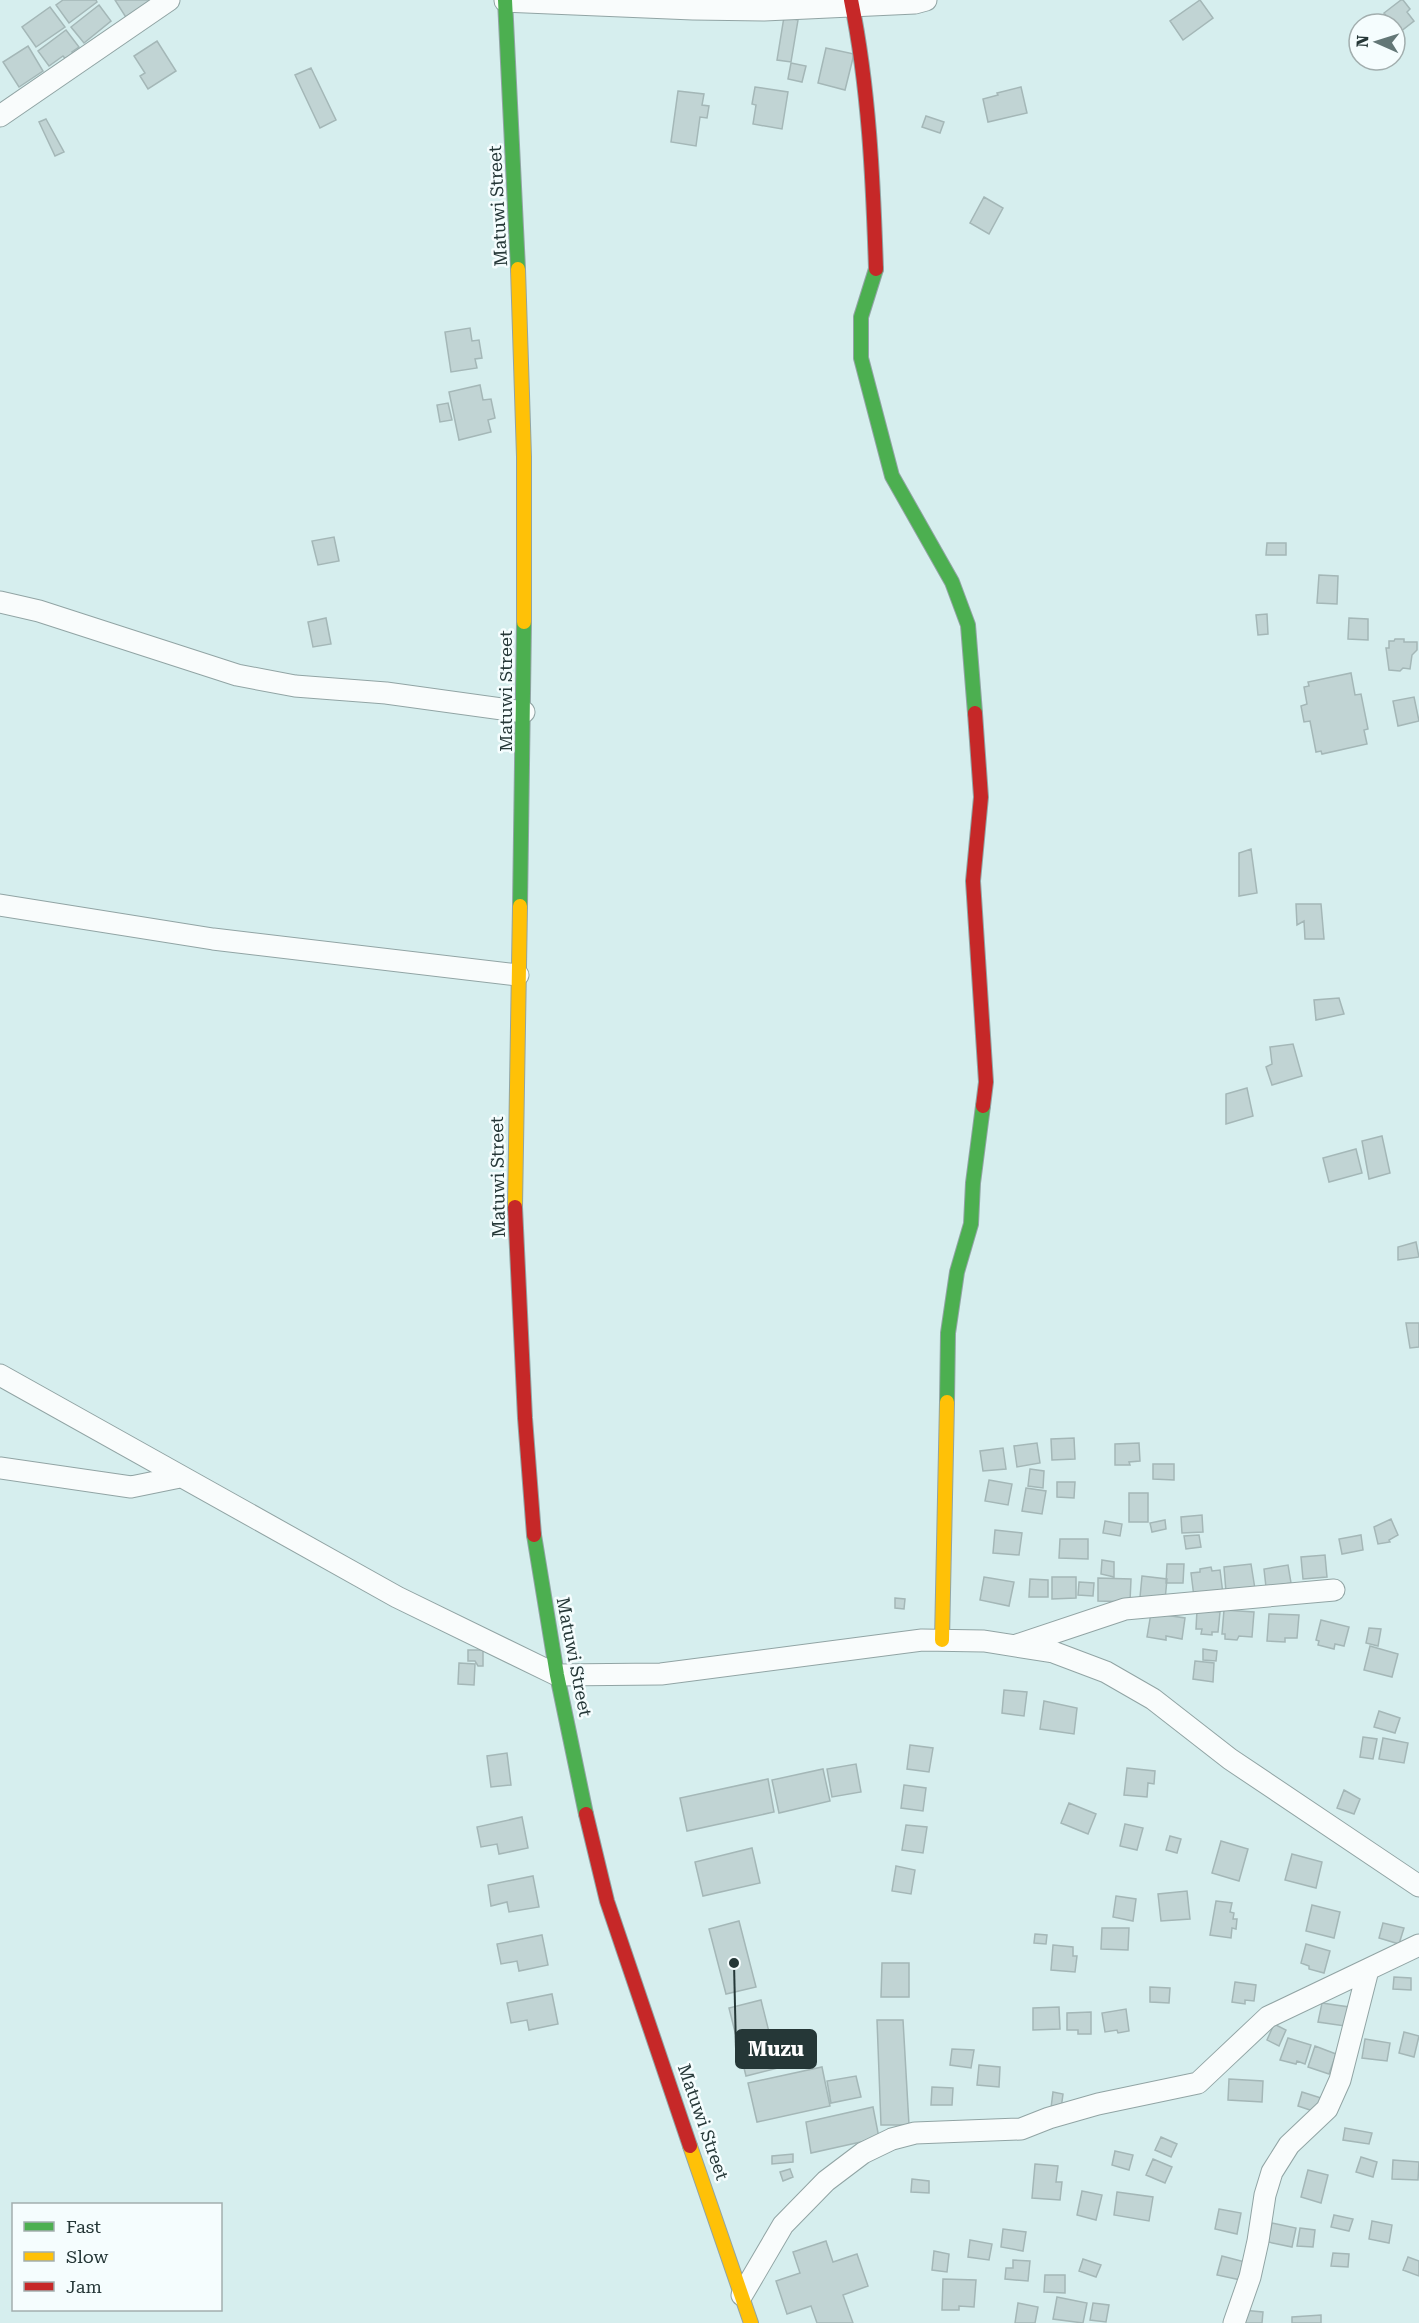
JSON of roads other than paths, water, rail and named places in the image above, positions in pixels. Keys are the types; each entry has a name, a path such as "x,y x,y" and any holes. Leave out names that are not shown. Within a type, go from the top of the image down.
{"street":[{"path":"0,116 169,0"},
{"path":"504,0 681,9 764,10 851,2 915,3 926,0"},
{"name":"Matuwi Street","path":"504,0 517,225 524,457 525,712 515,1209 525,1418 535,1552 557,1675 590,1831 608,1900 751,2323"},
{"path":"851,2 859,38 873,187 876,271 861,317 861,358 892,476 952,582 968,626 981,797 973,881 986,1082 973,1184 971,1224 957,1272 948,1333 942,1640"},
{"path":"0,602 39,610 249,677 295,686 387,693 525,712"},
{"path":"0,905 213,939 518,975"},
{"path":"0,1375 397,1597 557,1675 661,1674 922,1640 984,1641 1053,1652 1106,1672 1153,1699 1230,1759 1419,1886"},
{"path":"0,1468 131,1487 180,1477"},
{"path":"1013,1646 1125,1609 1334,1590"},
{"path":"742,2295 783,2225 826,2181 863,2153 892,2139 915,2133 1021,2129 1049,2118 1098,2104 1198,2083 1268,2017 1419,1945"},
{"path":"1234,2323 1250,2277 1258,2241 1264,2195 1272,2172 1288,2145 1308,2129 1327,2109 1340,2080 1368,1970"}],"place":[{"name":"Muzu","path":"734,1963"}]}
